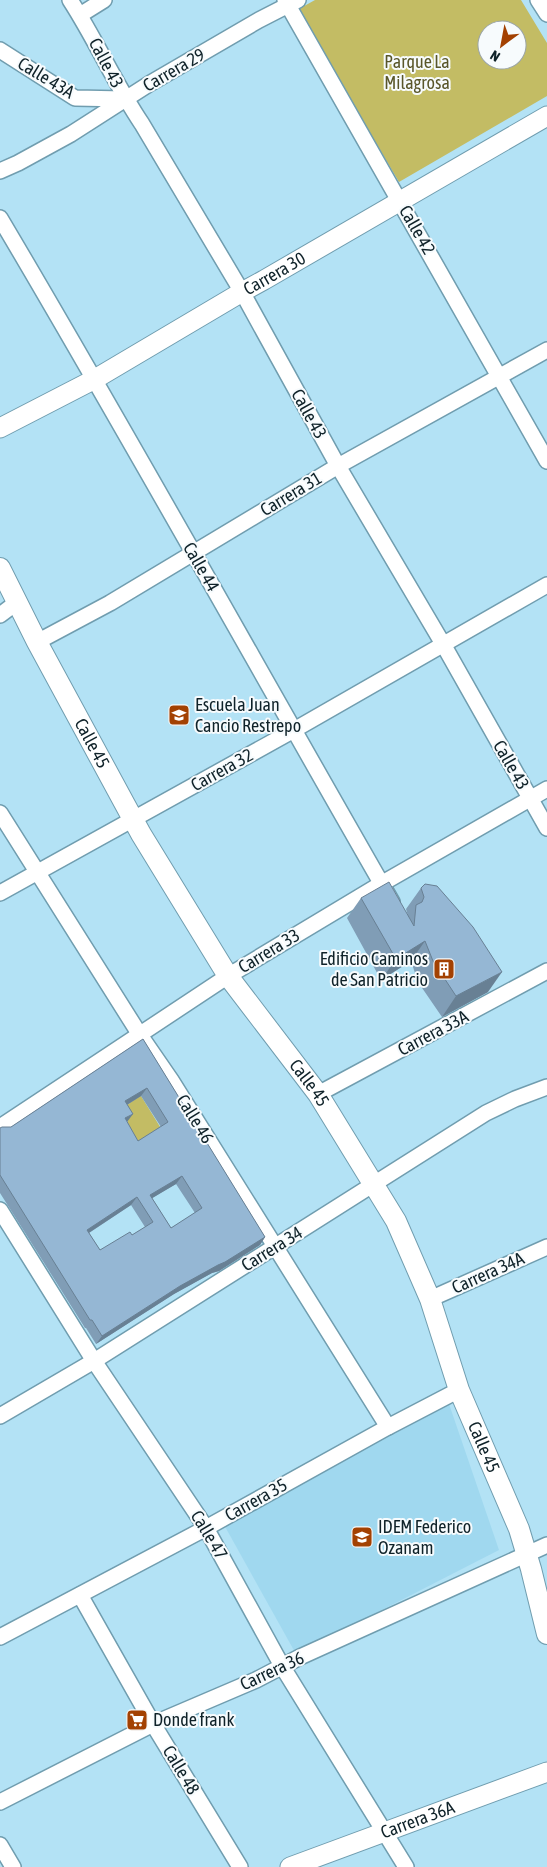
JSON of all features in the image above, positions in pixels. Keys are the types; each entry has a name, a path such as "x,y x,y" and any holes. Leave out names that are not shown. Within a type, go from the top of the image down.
{"main road":[{"name":"Calle 45","path":"0,568 37,642 133,820 228,976 318,1094 396,1221 430,1299 458,1390 519,1529 547,1634"}],"street":[{"name":"Calle 43","path":"70,0 125,99 142,124 242,292 338,466 443,644 547,828"},
{"path":"80,16 104,0"},
{"path":"539,0 547,14"},
{"name":"Carrera 29","path":"0,171 72,134 125,99 291,2"},
{"name":"Calle 42","path":"291,2 547,461"},
{"name":"Calle 43A","path":"0,50 75,98 125,99"},
{"name":"Carrera 30","path":"0,428 95,379 547,116"},
{"name":"Calle 44","path":"0,218 95,379 400,917"},
{"name":"Carrera 31","path":"37,642 110,603 338,466 547,350"},
{"name":"Carrera 32","path":"0,893 294,730 547,585"},
{"path":"0,615 16,602"},
{"name":"Carrera 33","path":"0,1127 228,976 381,884 547,789"},
{"name":"Calle 46","path":"0,813 140,1035 171,1080 388,1427"},
{"name":"Carrera 33A","path":"318,1094 547,971"},
{"name":"Carrera 34","path":"0,1416 94,1361 486,1113 515,1099 547,1087"},
{"name":"Calle 47","path":"0,1210 94,1361 206,1528 282,1666 406,1867"},
{"name":"Carrera 34A","path":"430,1299 547,1248"},
{"name":"Carrera 35","path":"0,1637 206,1528 458,1390"},
{"name":"Carrera 36","path":"0,1802 153,1724 256,1680 282,1666 547,1545"},
{"name":"Calle 48","path":"80,1595 153,1724 240,1867"},
{"name":"Carrera 36A","path":"290,1867 547,1772"},
{"path":"0,1846 13,1867"}],"shaded area":[{"name":"IDEM Federico Ozanam","path":"448,1401 499,1550 296,1654 223,1523"}],"green space":[{"name":"Parque La Milagrosa","path":"315,0 521,0 547,43 547,96 399,182 297,10"},
{"path":"117,1057 162,1130 133,1147 120,1126 128,1122 120,1109 130,1103 106,1064"}],"building":[{"path":"389,882 414,926 416,905 422,902 424,897 421,888 425,884 437,886 473,927 502,972 456,996 433,961 425,941 396,959 361,898"},
{"path":"143,1039 265,1237 225,1262 180,1286 102,1336 92,1320 90,1320 0,1175 0,1128 11,1127","holes":["147,1088 168,1122 138,1141 125,1118 133,1114 125,1101","182,1176 202,1208 171,1228 150,1195","137,1197 153,1222 132,1235 130,1232 100,1250 87,1230"]}],"place":[{"name":"Escuela Juan Cancio Restrepo","path":"179,715"},
{"name":"Edificio Caminos de San Patricio","path":"444,969"},
{"name":"IDEM Federico Ozanam","path":"362,1537"},
{"name":"Donde frank","path":"137,1720"}]}
